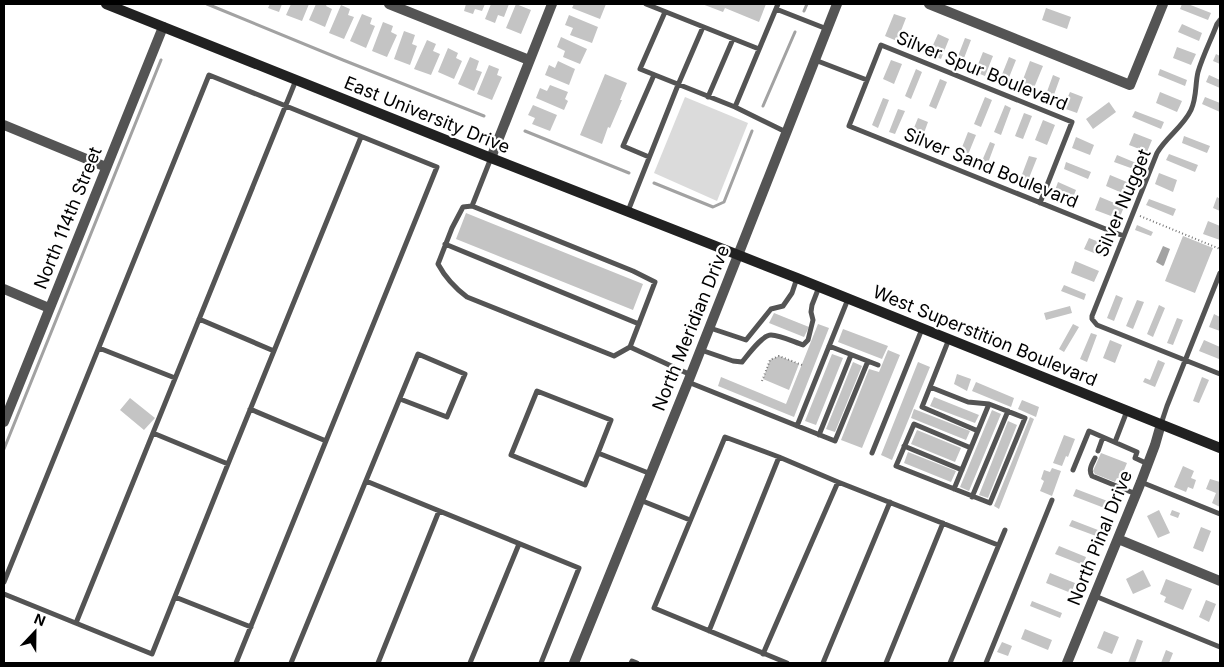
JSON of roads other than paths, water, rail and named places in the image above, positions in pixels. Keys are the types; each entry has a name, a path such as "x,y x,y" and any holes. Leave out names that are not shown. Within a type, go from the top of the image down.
{"main road":[{"name":"East University Drive","path":"106,4 738,255"},
{"name":"West Superstition Boulevard","path":"738,255 1220,448"}],"street":[{"path":"389,4 530,60"},
{"path":"491,158 552,4"},
{"name":"North Meridian Drive","path":"574,663 689,379 837,4"},
{"path":"929,4 1130,85 1163,4"},
{"name":"North 114th Street","path":"4,422 163,27"},
{"path":"4,125 106,166"},
{"path":"4,289 49,308"},
{"name":"North Pinal Drive","path":"1067,663 1141,482 1161,424"},
{"path":"1118,540 1220,581"}],"lane":[{"path":"646,4 759,50"},
{"path":"735,107 777,6 827,29"},
{"path":"665,12 640,69 735,107 786,132"},
{"name":"Silver Nugget","path":"1185,360 1097,325 1092,319 1093,312 1157,153 1180,125 1194,102 1198,73 1220,20"},
{"path":"628,211 702,26"},
{"path":"708,97 733,39"},
{"name":"Silver Spur Boulevard","path":"867,80 881,45 1072,122 1040,203"},
{"path":"815,60 867,80"},
{"path":"4,582 208,75 437,167 236,663"},
{"path":"649,157 623,146 654,75"},
{"path":"76,623 296,80"},
{"name":"Silver Sand Boulevard","path":"867,80 849,126 1124,236"},
{"path":"4,594 152,654 361,137"},
{"path":"472,206 491,158"},
{"path":"472,206 633,271 655,282 630,347 614,356 467,297 458,290 443,274 438,264 452,228 463,207 472,206"},
{"path":"445,244 639,324"},
{"path":"1161,424 1166,406 1220,273"},
{"path":"709,328 746,340 771,309 783,306 792,293 797,278"},
{"path":"700,350 733,361 742,362 767,336 773,335 803,345 808,340 813,320 812,305 819,286"},
{"path":"797,426 849,298"},
{"path":"199,319 274,351"},
{"path":"872,453 922,328"},
{"path":"949,339 922,407 978,431"},
{"path":"829,346 878,365"},
{"path":"630,347 689,379 835,441 868,361"},
{"path":"99,348 175,378"},
{"path":"291,663 418,354 465,374 447,417 400,399"},
{"path":"819,435 851,355"},
{"path":"1185,360 1220,374"},
{"path":"930,387 968,402 989,404 1025,418 990,503 896,466 914,424 971,448"},
{"path":"537,391 611,420 598,453 585,485 511,455 537,391"},
{"path":"954,489 989,404"},
{"path":"250,409 326,441"},
{"path":"972,497 1008,411"},
{"path":"1115,442 1128,411"},
{"path":"1073,470 1089,431 1137,452 1135,458 1148,464"},
{"path":"153,433 228,464"},
{"path":"787,663 654,608 725,437 998,545"},
{"path":"1098,451 1103,437"},
{"path":"904,446 962,470"},
{"path":"598,453 650,474"},
{"path":"708,631 779,457"},
{"path":"1095,458 1090,468 1092,476 1136,494"},
{"path":"366,481 579,568 540,663"},
{"path":"764,654 838,482"},
{"path":"1141,482 1220,514"},
{"path":"640,500 690,520"},
{"path":"986,663 1052,500"},
{"path":"823,663 890,502"},
{"path":"378,663 440,511"},
{"path":"886,663 943,523"},
{"path":"950,663 1005,530"},
{"path":"470,663 519,544"},
{"path":"1095,596 1220,647"},
{"path":"175,597 251,627"}],"waterway":[{"path":"207,4 484,116"},
{"path":"804,11 807,4"},
{"path":"763,106 795,32"},
{"path":"4,449 161,60"},
{"path":"525,131 629,173"},
{"path":"654,183 713,207 724,202 752,131"}]}
